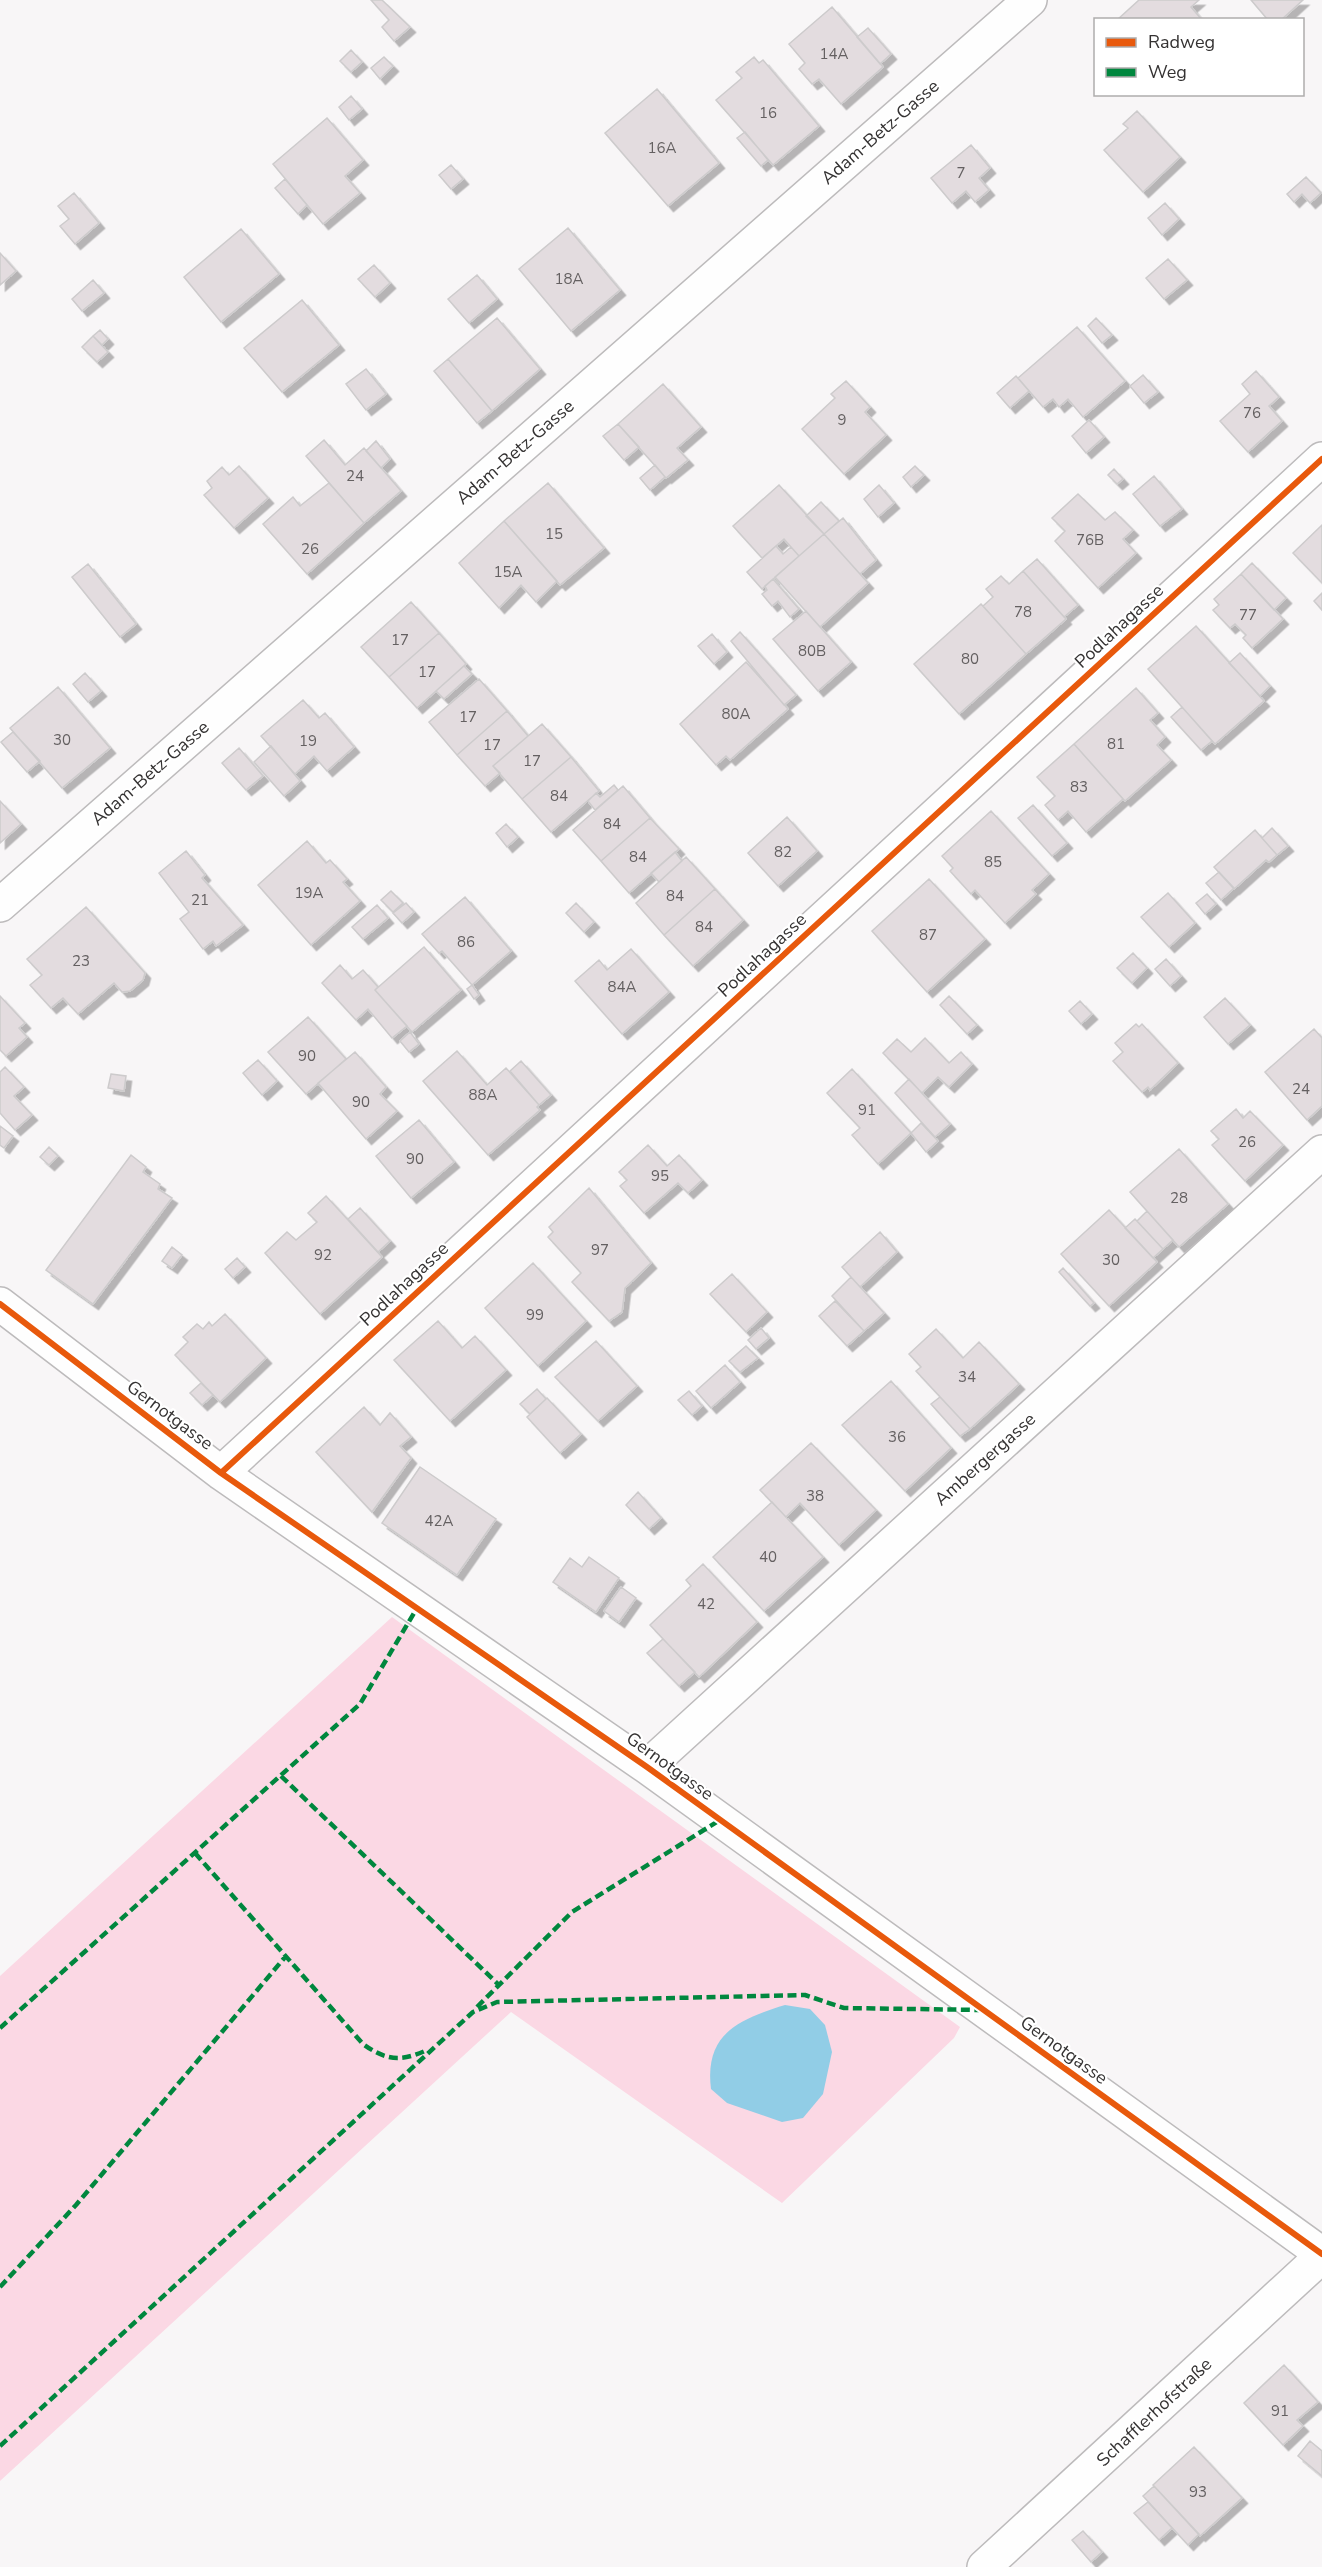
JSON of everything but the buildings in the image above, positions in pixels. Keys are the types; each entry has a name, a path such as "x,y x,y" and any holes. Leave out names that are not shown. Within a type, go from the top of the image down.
{"street":[{"name":"Adam-Betz-Gasse","path":"0,905 1030,0"},
{"name":"Podlahagasse","path":"222,1473 1322,459"},
{"name":"Ambergergasse","path":"647,1767 1322,1152"},
{"name":"Gernotgasse","path":"0,1304 222,1473 647,1767 1322,2255"},
{"name":"Schafflerhofstraße","path":"993,2564 1322,2255"}],"shaded area":[{"path":"392,1617 960,2027 954,2038 782,2203 511,2012 0,2481 0,1976"}],"water":[{"path":"785,2005 810,2009 825,2025 832,2052 823,2094 803,2118 782,2122 727,2103 711,2089 710,2070 713,2054 728,2031 753,2016"}],"marked path":[{"path":"0,2028 360,1704 417,1608"},
{"path":"281,1776 499,1985"},
{"path":"477,2007 572,1912 720,1820"},
{"path":"195,1853 363,2044 378,2053 393,2058 408,2057 425,2051"},
{"path":"0,2287 76,2205 286,1956"},
{"path":"0,2446 473,2012 497,2002 805,1995 844,2008 983,2010"}],"cycle path":[{"path":"221,1473 1322,459"},
{"path":"0,1304 221,1473 647,1767 1322,2254"}]}
